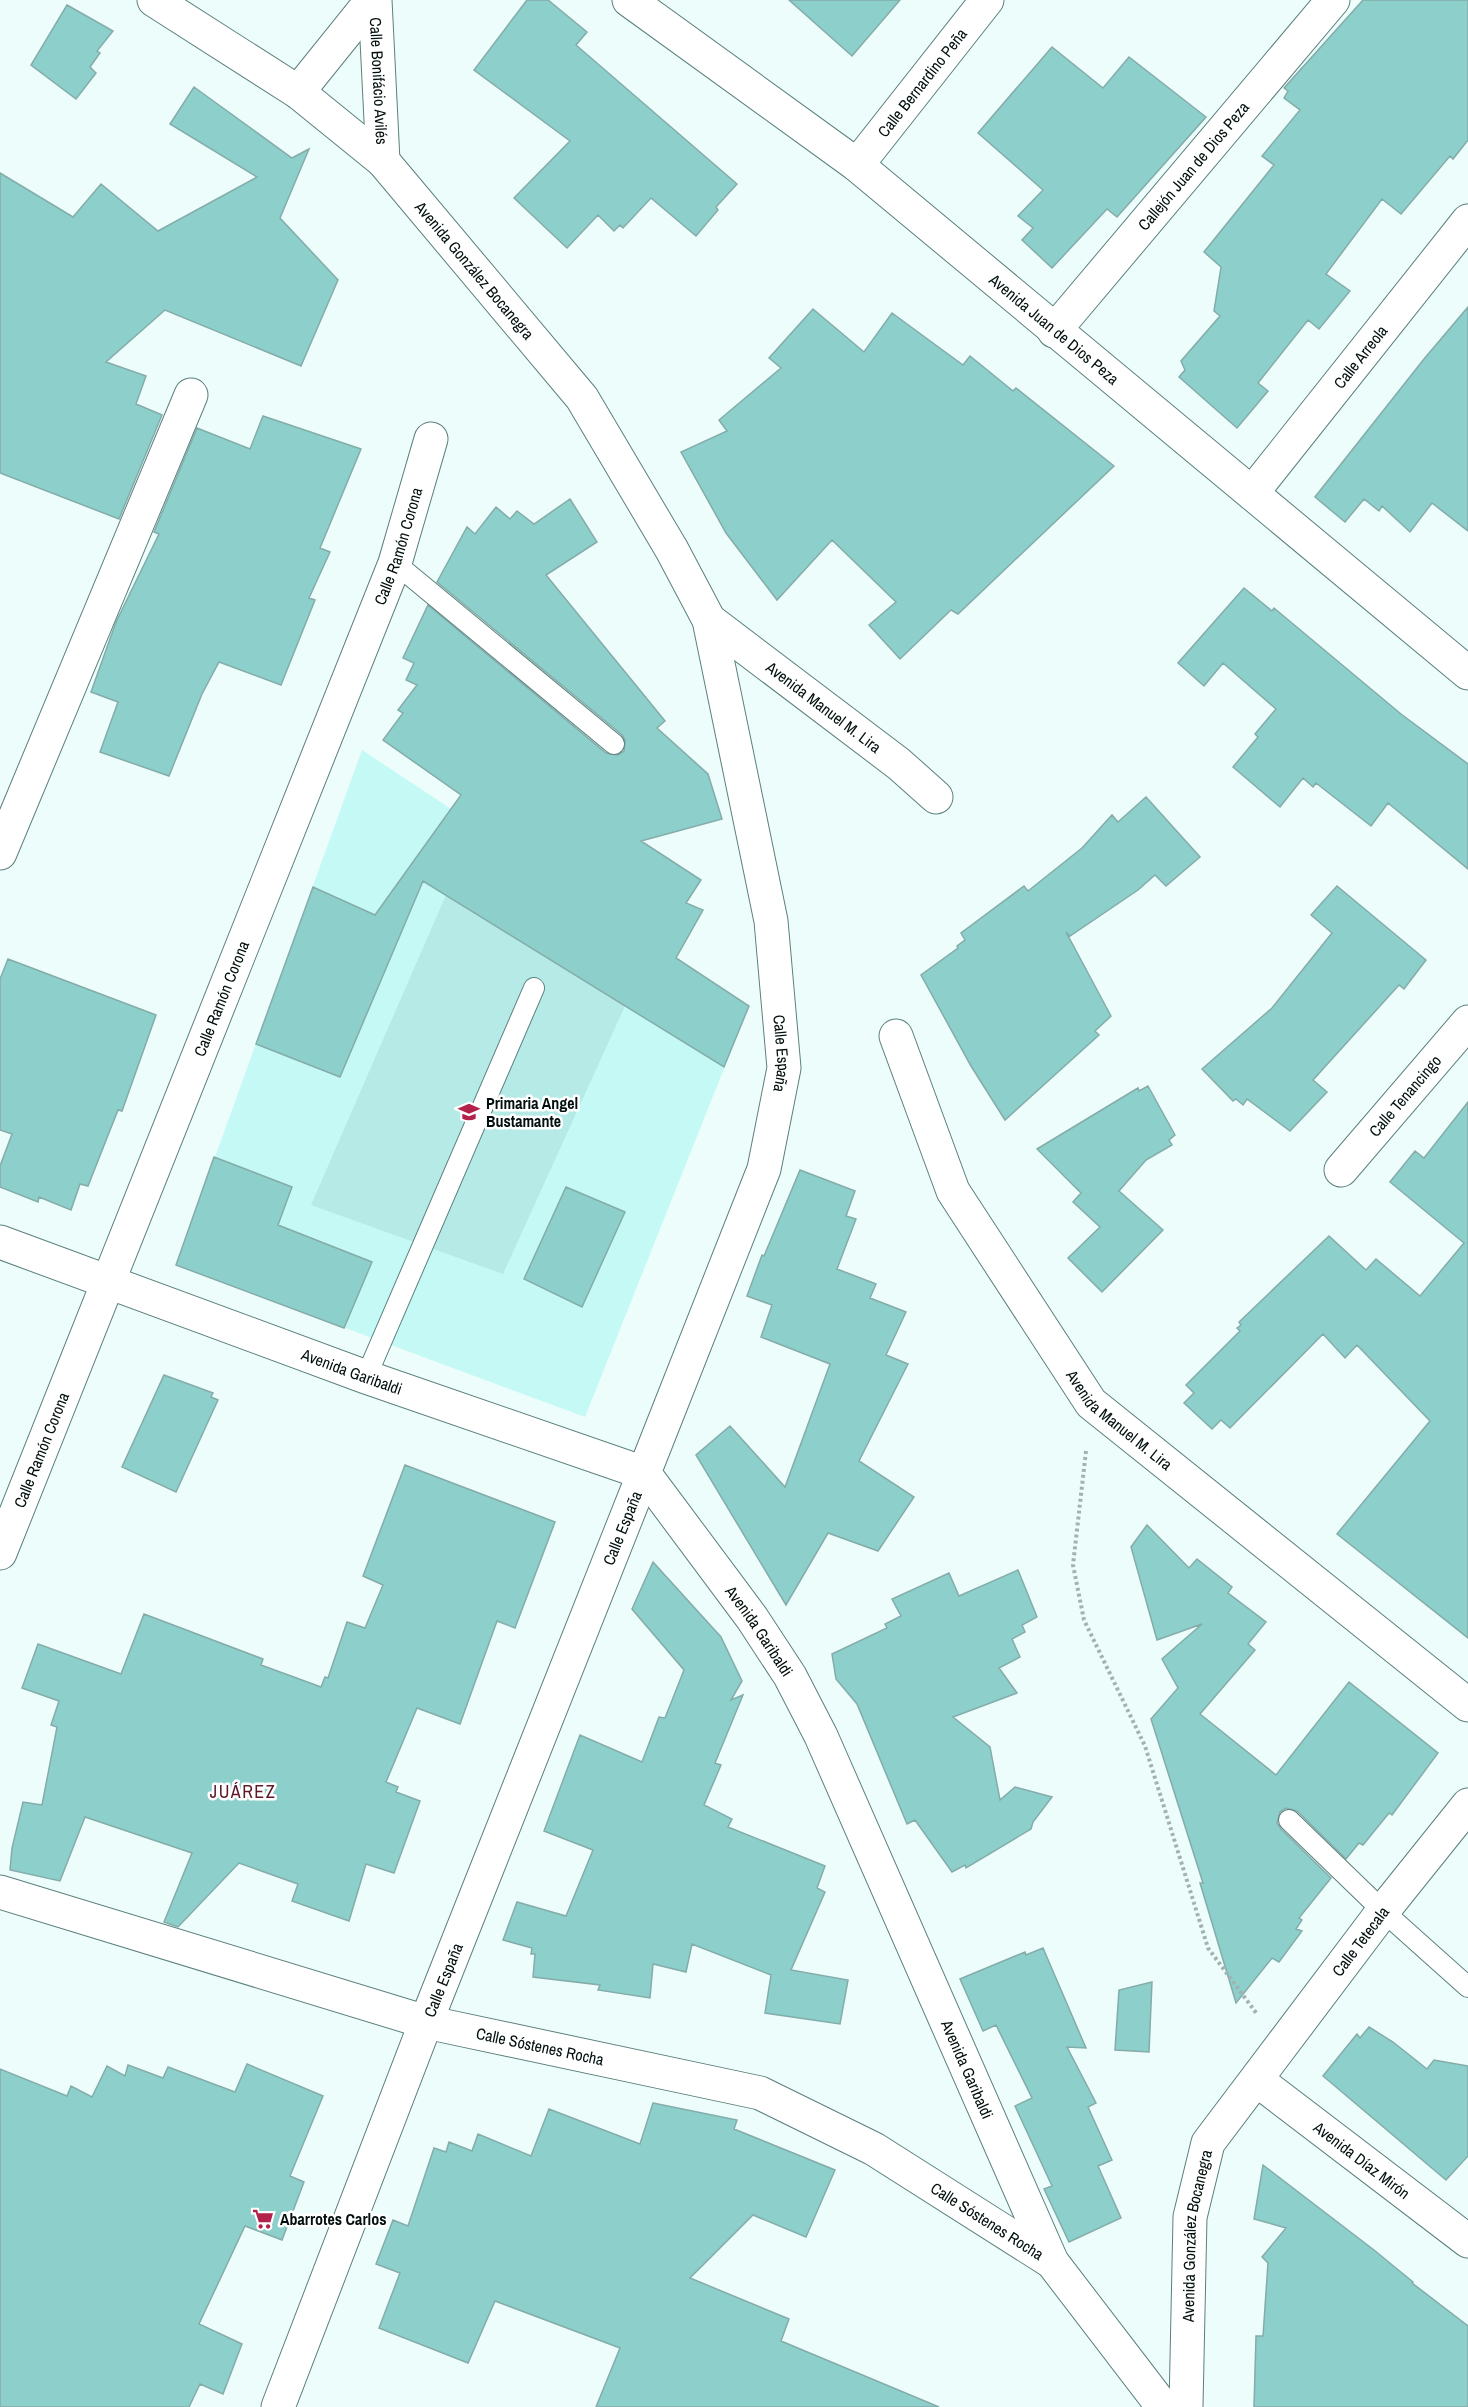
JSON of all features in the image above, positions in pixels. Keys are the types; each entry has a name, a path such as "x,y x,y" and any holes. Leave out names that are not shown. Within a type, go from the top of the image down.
{"street":[{"name":"Avenida González Bocanegra","path":"154,0 298,92 383,161 582,398 672,550 709,620"},
{"name":"Calle Bonifácio Avilés","path":"298,92 374,0"},
{"name":"Calle Bonifácio Avilés","path":"374,0 383,161"},
{"name":"Calle Bernardino Peña","path":"857,165 987,0"},
{"name":"Callejón Juan de Dios Peza","path":"1054,331 1333,0"},
{"name":"Avenida Juan de Dios Peza","path":"639,3 857,165 1468,673"},
{"name":"Calle Arreola","path":"1252,493 1468,221"},
{"path":"0,853 191,395"},
{"name":"Calle Ramón Corona","path":"0,1553 395,563 431,439"},
{"name":"Avenida Manuel M. Lira","path":"709,620 899,764 936,797"},
{"name":"Calle España","path":"278,2407 426,2022 764,1169 784,1068 771,921 709,620"},
{"name":"Calle Tenancingo","path":"1341,1170 1468,1022"},
{"name":"Avenida Manuel M. Lira","path":"896,1036 953,1191 1091,1403 1468,1705"},
{"name":"Avenida Garibaldi","path":"0,1242 366,1377 644,1473 753,1618 790,1676 826,1747 1052,2262 1163,2407"},
{"name":"Calle Tetecala","path":"1257,2080 1383,1911 1468,1805"},
{"name":"Calle Sóstenes Rocha","path":"0,1892 426,2022 760,2092 874,2148 1052,2262"},
{"name":"Avenida González Bocanegra","path":"1186,2407 1190,2217 1208,2143 1257,2080"},
{"name":"Avenida Díaz Mirón","path":"1257,2080 1468,2241"}],"lane":[{"path":"395,563 614,744"},
{"path":"366,1377 534,988"},
{"path":"1289,1820 1383,1911 1468,1987"}],"path":[{"path":"1091,1403 1073,1564 1084,1620 1144,1746 1208,1948 1281,2045"}],"shaded area":[{"name":"Primaria Angel Bustamante","path":"362,750 749,1006 585,1417 176,1265"},
{"path":"446,895 625,1006 503,1274 311,1205"}],"building":[{"path":"527,0 548,0 587,32 576,45 737,184 716,207 718,210 696,236 651,198 623,228 620,225 614,231 598,215 567,248 514,198 570,141 474,70"},
{"path":"789,0 900,0 852,56"},
{"path":"1363,0 1468,0 1468,140 1453,159 1450,156 1401,214 1382,199 1326,274 1350,291 1319,329 1308,320 1258,383 1268,391 1237,428 1179,377 1185,370 1181,361 1220,316 1214,311 1221,267 1204,252 1274,165 1262,156 1300,110 1284,98 1288,91 1284,88"},
{"path":"67,5 113,31 97,51 100,53 90,67 96,73 76,99 31,65"},
{"path":"1052,47 1103,88 1129,57 1206,117 1117,217 1107,209 1052,268 1022,240 1033,228 1018,216 1043,190 978,133"},
{"path":"194,87 292,158 309,149 280,218 338,280 301,366 165,310 106,362 146,376 136,404 162,415 119,519 0,473 0,173 73,217 101,184 158,231 257,177 170,124"},
{"path":"1468,307 1468,531 1432,503 1410,532 1382,506 1379,511 1364,499 1345,522 1315,497"},
{"path":"813,309 864,352 892,313 963,365 970,356 1013,391 1016,388 1114,466 958,614 951,610 900,659 869,625 896,602 832,540 777,600 726,533 681,452 727,431 719,420 781,368 769,358"},
{"path":"263,416 361,449 320,548 330,552 309,598 315,600 281,685 219,662 202,694 169,776 100,752 118,702 91,692 116,622 159,534 154,532 197,428 250,449"},
{"path":"570,499 597,542 546,575 665,721 657,728 708,774 722,819 641,841 701,880 686,903 703,910 676,958 749,1006 724,1067 423,881 340,1077 256,1044 313,887 375,915 461,795 383,740 403,713 398,710 417,685 406,680 414,663 403,658 428,605 606,753 618,755 624,751 625,740 622,735 437,582 467,527 475,534 496,507 510,519 517,511 534,524"},
{"path":"1244,588 1272,611 1274,608 1401,714 1468,764 1468,869 1388,803 1371,826 1316,783 1313,787 1303,778 1280,807 1233,767 1258,737 1255,734 1276,709 1223,663 1204,686 1178,663"},
{"path":"1146,797 1200,857 1166,886 1155,875 1138,890 1070,936 1066,932 1111,1016 1095,1031 1099,1035 1005,1120 971,1066 921,975 958,948 957,946 965,940 961,933 1024,886 1028,891 1082,848 1112,815 1118,822"},
{"path":"1337,886 1426,960 1404,989 1399,985 1313,1080 1327,1092 1290,1131 1247,1099 1243,1105 1236,1099 1233,1101 1202,1069 1272,1008 1332,933 1311,915"},
{"path":"8,959 156,1015 122,1111 118,1110 88,1186 80,1184 71,1210 39,1197 38,1202 0,1187 0,1166 12,1134 0,1130 0,979"},
{"path":"1148,1086 1175,1135 1169,1140 1172,1145 1146,1160 1119,1191 1163,1230 1102,1292 1068,1258 1100,1227 1073,1202 1081,1193 1037,1149 1138,1088 1139,1091"},
{"path":"1468,1102 1468,1638 1337,1534 1430,1421 1357,1345 1345,1358 1323,1334 1230,1428 1221,1420 1212,1429 1184,1403 1194,1393 1186,1385 1240,1331 1237,1328 1241,1325 1239,1322 1329,1236 1366,1270 1376,1259 1420,1296 1464,1243 1390,1182 1415,1151 1424,1158"},
{"path":"214,1157 292,1187 278,1225 372,1262 344,1328 176,1265"},
{"path":"800,1170 855,1191 846,1216 856,1219 837,1269 876,1284 870,1298 906,1312 886,1355 908,1364 859,1461 914,1497 878,1551 828,1533 786,1605 696,1455 730,1426 785,1487 830,1364 761,1337 772,1305 747,1296 762,1255 764,1256"},
{"path":"566,1187 625,1212 582,1307 524,1279"},
{"path":"164,1375 213,1393 211,1397 218,1400 176,1492 122,1467"},
{"path":"405,1465 555,1522 515,1628 497,1621 460,1724 417,1708 386,1782 398,1787 396,1792 420,1801 394,1873 366,1864 349,1921 292,1901 298,1884 239,1863 178,1927 164,1922 192,1853 85,1817 60,1881 10,1870 12,1848 23,1802 42,1805 57,1727 51,1725 59,1701 22,1688 38,1644 121,1674 144,1614 263,1659 261,1665 321,1687 325,1677 328,1678 347,1622 365,1628 383,1585 363,1576"},
{"path":"1147,1525 1189,1568 1197,1559 1232,1587 1228,1593 1266,1622 1248,1644 1255,1650 1200,1714 1276,1775 1349,1682 1438,1753 1392,1815 1389,1813 1363,1845 1359,1843 1346,1859 1297,1811 1286,1808 1280,1812 1277,1823 1281,1829 1331,1878 1299,1918 1302,1920 1296,1929 1302,1931 1279,1962 1272,1958 1236,2003 1200,1883 1203,1883 1151,1719 1178,1688 1162,1659 1202,1624 1157,1640 1131,1547"},
{"path":"653,1562 721,1637 742,1681 731,1700 743,1695 715,1763 721,1765 704,1805 732,1819 728,1827 825,1866 817,1888 825,1892 791,1970 848,1980 840,2024 765,2013 771,1975 692,1944 686,1972 653,1964 650,1998 598,1990 600,1985 533,1977 535,1954 531,1954 532,1948 503,1940 517,1902 566,1916 593,1850 544,1831 580,1735 642,1762 659,1717 665,1718 684,1670 632,1609"},
{"path":"1018,1570 1037,1617 1022,1625 1025,1632 1012,1639 1020,1657 999,1668 1017,1693 953,1717 990,1747 1000,1800 1015,1787 1052,1797 1033,1822 1031,1829 966,1868 965,1865 952,1872 915,1820 907,1824 857,1704 836,1679 832,1654 887,1628 885,1624 901,1616 892,1599 949,1573 959,1596"},
{"path":"1043,1948 1086,2048 1067,2047 1096,2103 1088,2107 1112,2160 1098,2166 1121,2218 1069,2242 1044,2189 1052,2186 1015,2106 1032,2098 996,2025 983,2031 960,1979 1025,1952 1026,1955"},
{"path":"1152,1982 1149,2052 1115,2050 1119,1990"},
{"path":"1369,2027 1393,2042 1427,2069 1434,2060 1468,2066 1468,2156 1446,2180 1323,2076 1357,2034 1360,2038"},
{"path":"247,2064 323,2096 290,2176 304,2182 282,2240 245,2226 199,2324 242,2344 223,2394 200,2384 189,2407 0,2407 0,2069 67,2096 71,2086 92,2097 107,2066 125,2076 128,2065 163,2078 168,2067 235,2092"},
{"path":"653,2103 737,2120 734,2129 835,2170 806,2237 753,2215 690,2278 789,2319 781,2341 939,2407 596,2407 620,2348 495,2301 468,2363 379,2328 400,2273 376,2264 393,2220 408,2226 434,2148 446,2152 449,2142 472,2151 478,2134 531,2156 549,2109 640,2144"},
{"path":"1263,2165 1468,2326 1468,2407 1254,2407 1256,2336 1263,2336 1268,2263 1262,2257 1286,2228 1254,2219"}],"place":[{"name":"Primaria Angel Bustamante","path":"469,1112"},
{"name":"Abarrotes Carlos","path":"263,2219"}],"district":[{"name":"JUÁREZ","path":"243,1792"}]}
